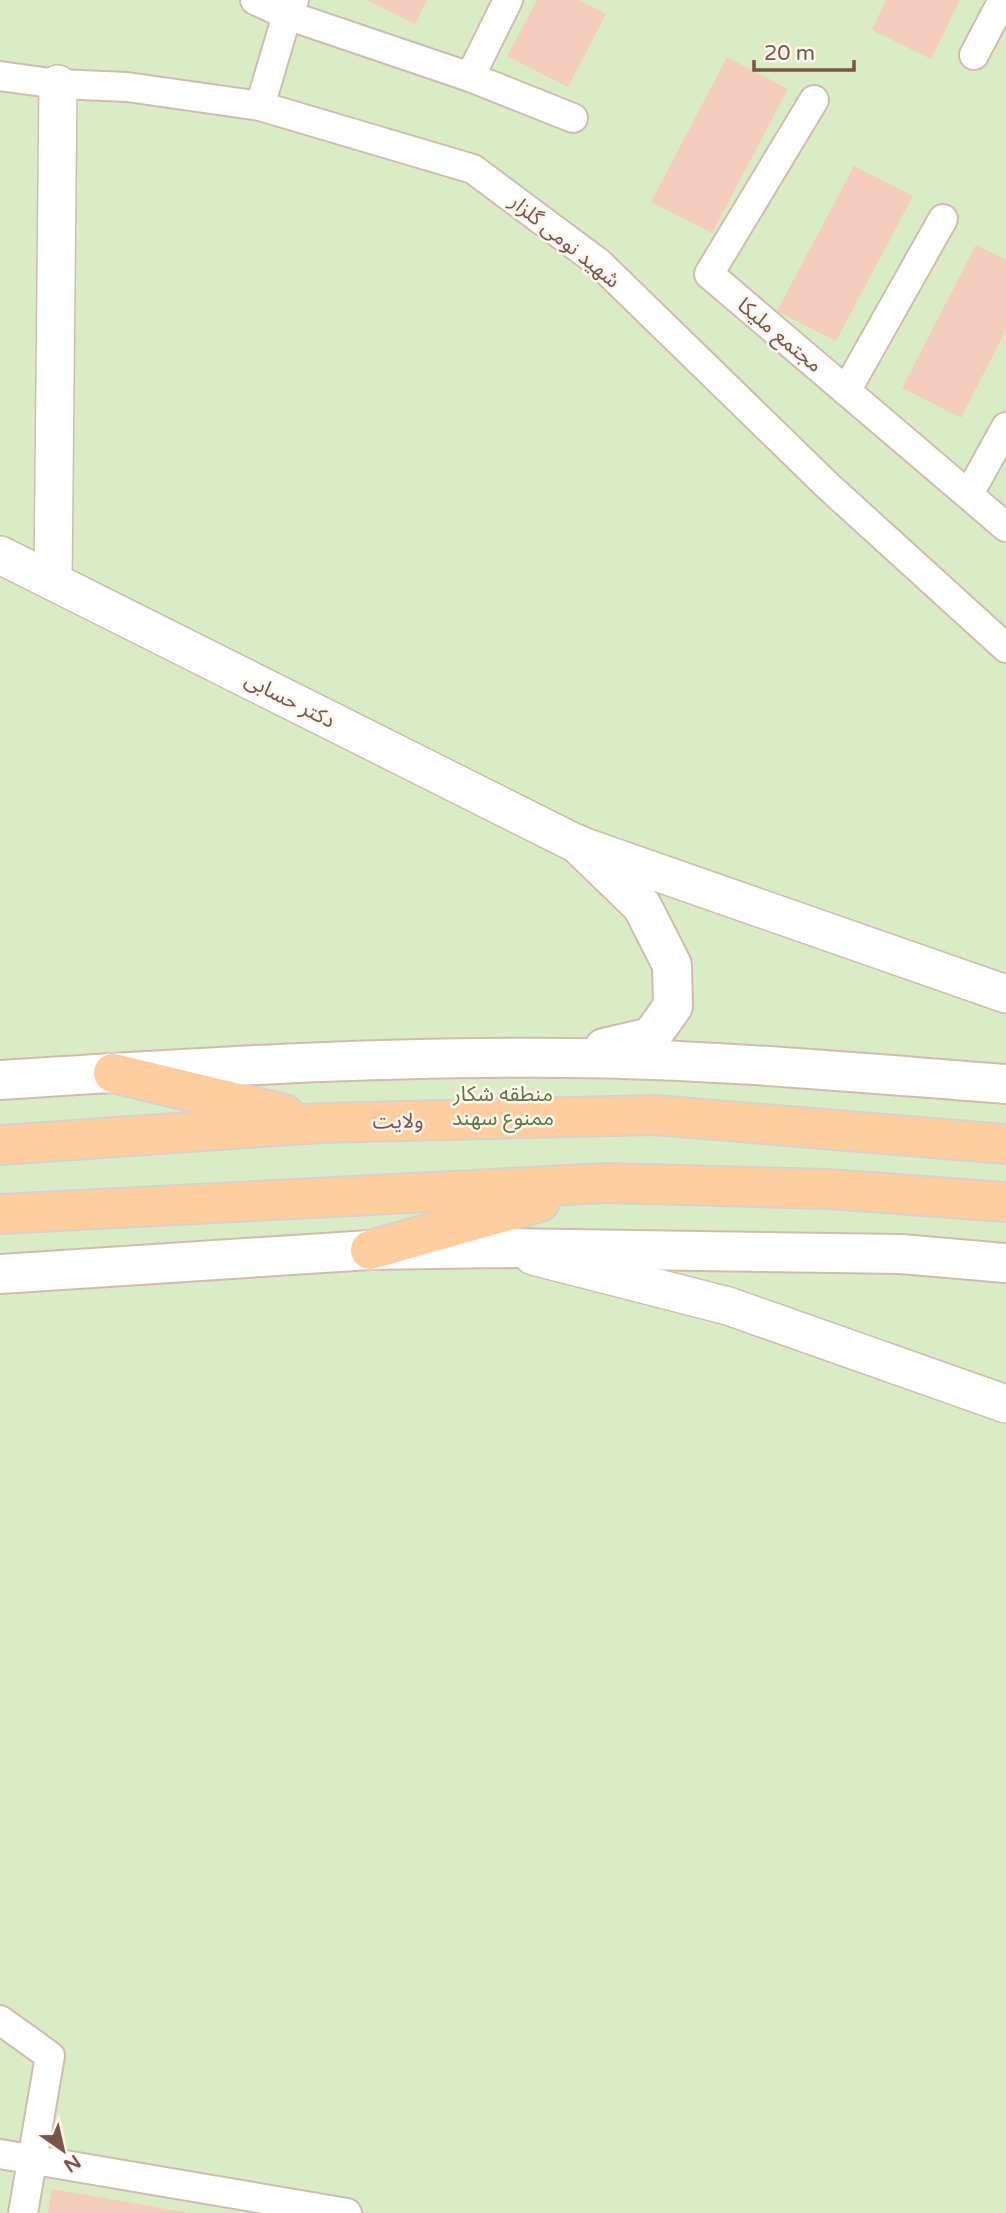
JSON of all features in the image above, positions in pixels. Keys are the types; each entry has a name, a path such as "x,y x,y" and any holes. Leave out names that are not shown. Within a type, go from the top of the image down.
{"main road":[{"path":"566,1058 651,1037 673,1006 672,965 642,906 579,845"},
{"path":"0,1080 113,1073 566,1058 727,1062 1006,1084"},
{"path":"113,1073 320,1123"},
{"name":"ولایت","path":"0,1145 320,1123 655,1115 1006,1144"},
{"path":"370,1250 606,1183"},
{"path":"0,1214 606,1183 830,1189 1006,1202"},
{"path":"0,1274 370,1250 501,1248 901,1254 1006,1263"},
{"path":"0,1284 68,1269"}],"street":[{"path":"255,0 291,8 573,118"},
{"path":"470,77 508,0"},
{"path":"974,55 1003,0"},
{"path":"260,106 291,8"},
{"name":"شهید نومی گلزار","path":"0,76 58,84 127,87 260,106 473,169 599,263 828,486 1006,648"},
{"path":"53,581 58,84"},
{"name":"مجتمع ملیکا","path":"814,100 709,274 1006,527"},
{"path":"846,391 943,219"},
{"path":"970,494 1006,427"},
{"name":"دکتر حسابی","path":"0,555 579,845 1006,994"},
{"path":"501,1248 728,1306 1006,1404"},
{"path":"0,2020 50,2056 23,2213"},
{"path":"0,2154 346,2213"}],"green space":[{"name":"منطقه شکار ممنوع سهند","path":"0,0 1006,0 1006,2213 0,2213"}],"building":[{"path":"367,0 427,0 415,24"},
{"path":"537,0 579,0 606,14 568,87 507,56"},
{"path":"886,0 960,0 931,59 872,30"},
{"path":"727,57 788,89 712,233 651,202"},
{"path":"854,166 913,196 836,341 777,311"},
{"path":"976,245 1006,260 1006,330 961,418 902,388"},
{"path":"52,2189 185,2212 185,2213 48,2213"}]}
